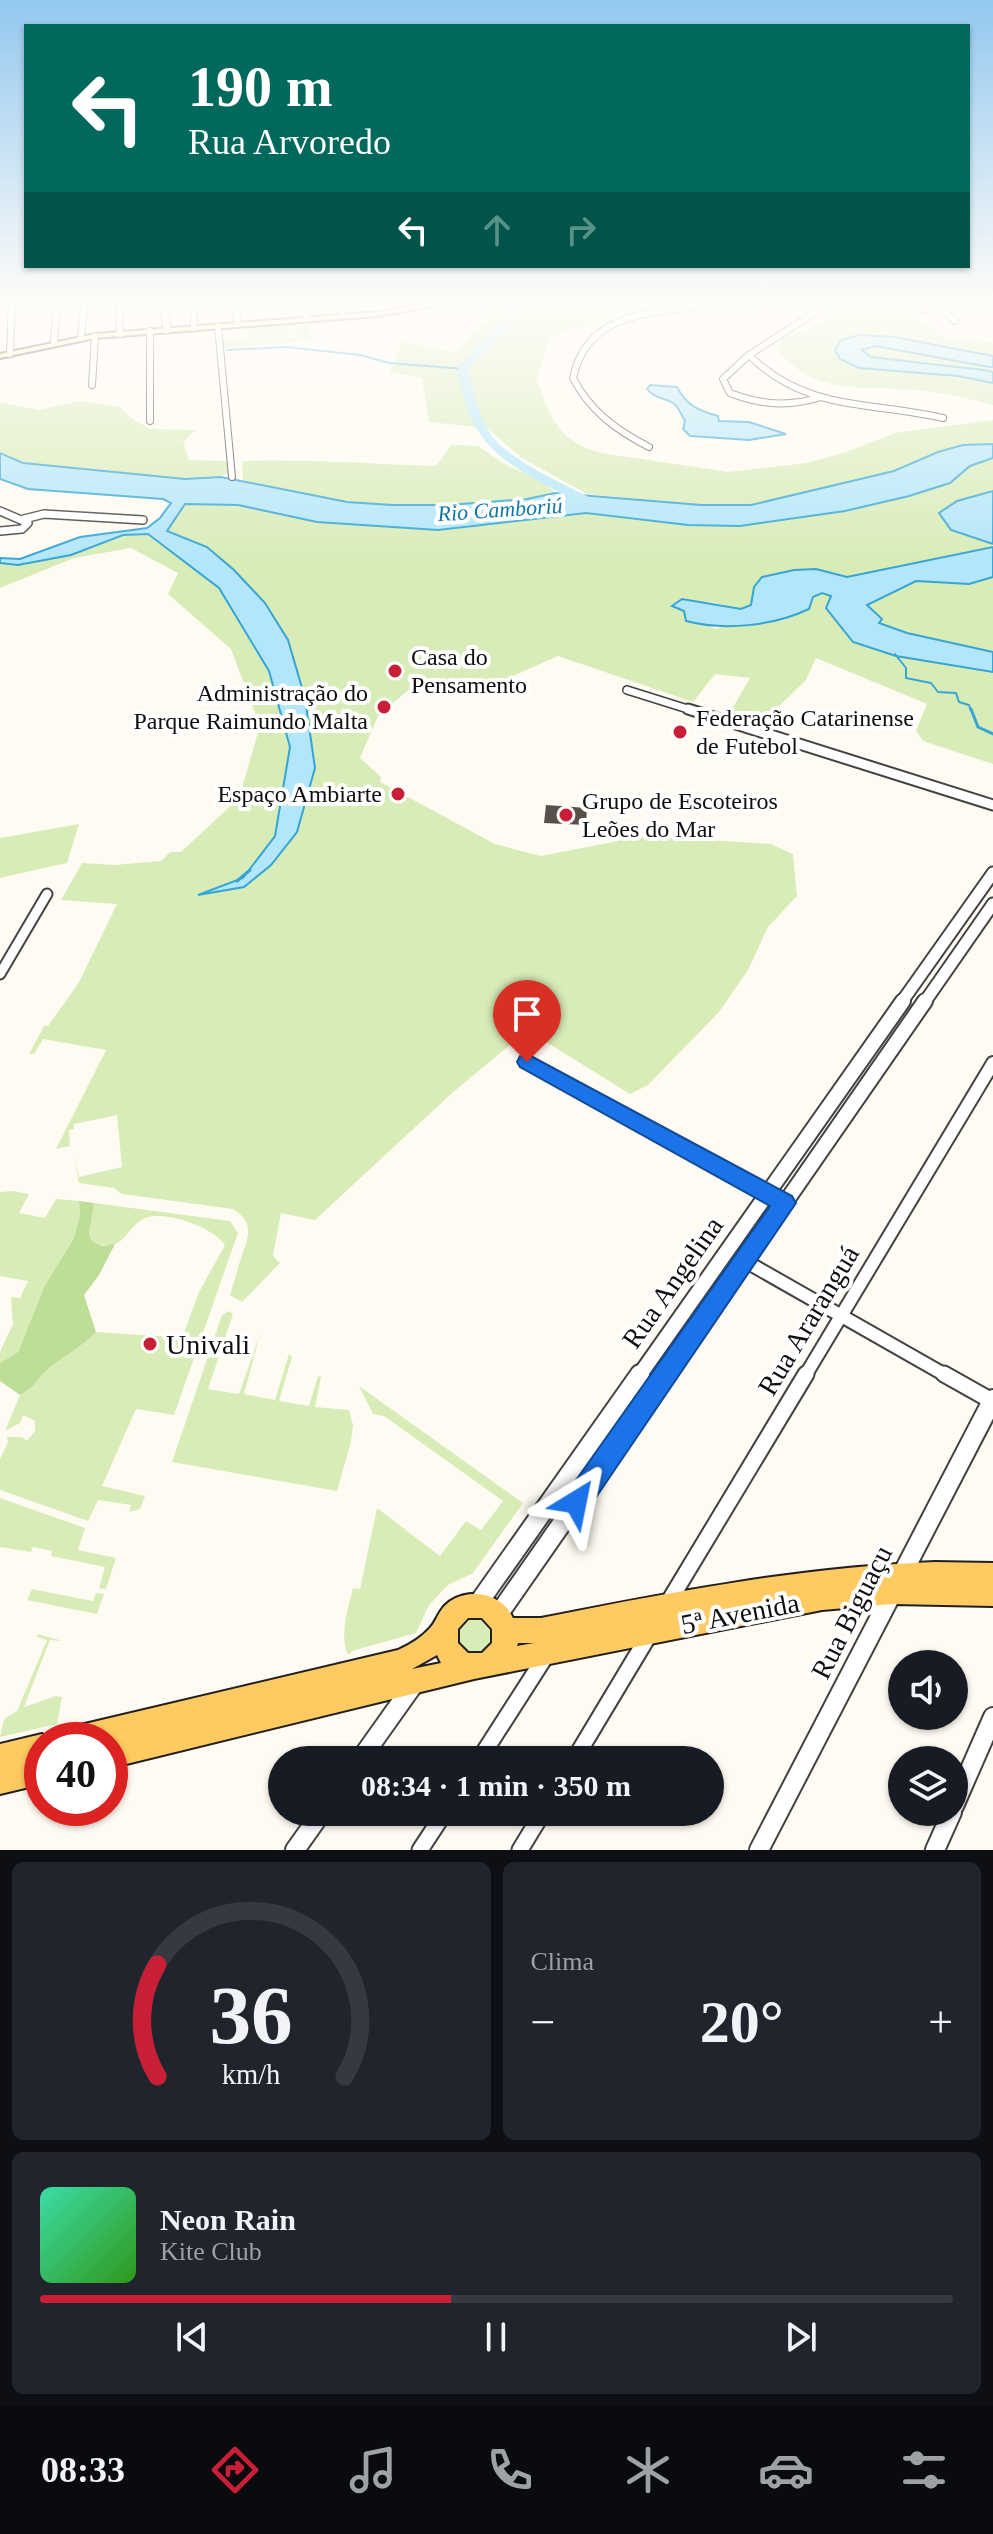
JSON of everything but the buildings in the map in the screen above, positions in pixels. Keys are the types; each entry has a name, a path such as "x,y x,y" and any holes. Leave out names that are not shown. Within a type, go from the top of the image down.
{"main road":[{"name":"5ª Avenida","path":"493,1617 528,1632 783,1583 898,1583 993,1575"},
{"name":"5ª Avenida","path":"128,1751 480,1666 793,1602 898,1583 993,1594"},
{"path":"459,1609 493,1617 502,1648 480,1666 453,1660 445,1642 445,1632 447,1623 459,1609"},
{"path":"128,1727 400,1662 422,1652 445,1632"},
{"path":"0,1757 24,1751"},
{"path":"0,1781 24,1775"}],"street":[{"path":"150,388 150,421"},
{"path":"224,388 232,477"},
{"path":"578,388 586,404 621,433 649,447"},
{"path":"728,388 730,393 765,404 805,403 821,397"},
{"path":"799,388 852,405 943,418"},
{"path":"0,511 28,523 26,527 0,531"},
{"path":"24,519 44,514 143,520"},
{"path":"627,690 993,805"},
{"name":"Rua Angelina","path":"493,1617 767,1193 993,873"},
{"path":"0,974 47,894"},
{"name":"Rua Angelina","path":"493,1617 993,904"},
{"path":"527,1062 785,1203"},
{"name":"Rua Araranguá","path":"667,1604 993,1063"},
{"path":"851,1074 868,1083"},
{"path":"745,1261 993,1400"},
{"name":"Rua Biguaçu","path":"759,1850 993,1400"},
{"path":"582,1746 652,1630"},
{"path":"488,1746 549,1652"},
{"path":"370,1746 416,1681"},
{"path":"968,1774 993,1717"},
{"path":"295,1850 312,1826"},
{"path":"420,1850 436,1826"},
{"path":"520,1850 535,1826"},
{"path":"935,1850 946,1826"}],"green space":[{"path":"424,388 540,388 558,426 565,435 586,448 601,453 729,472 807,463 895,433 993,420 993,444 963,445 894,471 809,493 751,505 701,505 587,494 522,458 487,428 429,422"},
{"path":"882,388 993,388 993,405 933,392"},
{"path":"79,401 120,407 150,429 196,430 183,442 189,460 228,461 228,473 192,478 130,475 23,463 0,453 0,402 39,410"},
{"path":"451,445 478,446 503,463 545,483 555,493 478,505 424,507 372,504 243,484 242,461 436,466"},
{"path":"993,458 993,491 957,501 951,530 992,543 993,547 847,577 816,569 794,570 755,587 751,605 741,609 710,602 684,610 715,629 727,625 785,620 822,593 831,596 826,608 853,642 896,656 993,672 993,764 923,741 916,731 927,704 816,658 806,680 762,723 729,714 750,678 715,674 693,702 558,656 495,684 412,687 378,716 360,758 381,777 380,782 495,844 541,856 643,836 771,844 793,854 797,896 768,927 748,970 719,1012 648,1085 630,1094 548,1043 511,1044 451,1094 315,1220 281,1213 273,1256 280,1263 242,1302 230,1295 248,1230 240,1214 233,1209 122,1194 114,1188 79,1183 74,1155 79,1177 122,1167 117,1115 74,1124 74,1129 69,1130 70,1146 56,1149 106,1050 43,1039 34,1054 29,1054 44,1026 48,1026 78,984 117,904 61,900 82,863 114,865 161,861 170,852 181,852 239,798 260,726 231,649 168,594 178,573 131,548 74,558 0,588 0,563 18,565 71,555 123,535 148,534 219,588 269,671 290,747 275,836 243,878 204,894 244,887 271,865 315,768 265,603 207,547 167,531 185,504 238,505 317,522 438,530 586,513 688,525 740,526 845,511 909,496 950,483 970,466"},
{"path":"993,577 993,652 907,633 878,623 882,619 866,605 916,580 969,584"},
{"path":"79,824 67,863 0,878 0,838"},
{"path":"0,1192 29,1194 19,1213 45,1218 56,1199 79,1201 80,1215 74,1238 44,1287 18,1352 0,1363 0,1352 13,1324 11,1297 20,1298 28,1281 0,1276"},
{"path":"79,1201 94,1203 89,1235 93,1242 103,1246 115,1244 99,1275 84,1295 96,1332 20,1395 0,1381 0,1363 18,1352 44,1287 74,1238 80,1215"},
{"path":"94,1203 230,1221 238,1233 174,1415 136,1409 102,1486 145,1496 140,1509 129,1512 131,1505 98,1500 88,1521 0,1490 0,1459 8,1442 7,1437 22,1437 27,1441 35,1431 35,1421 23,1415 20,1423 5,1431 20,1395 96,1332 172,1337 184,1333 199,1292 225,1245 200,1226 164,1216 145,1218 112,1245 93,1242 89,1235"},
{"path":"229,1311 233,1314 208,1389 239,1394 260,1334 244,1394 275,1400 289,1354 292,1357 279,1401 309,1406 318,1376 321,1377 315,1407 349,1410 353,1425 337,1491 172,1462 222,1315"},
{"path":"359,1386 523,1503 473,1573 448,1585 429,1605 416,1633 352,1651 348,1655 344,1638 347,1613 353,1588 360,1589 377,1508 440,1556 466,1521 481,1530 503,1501 384,1416 373,1414"},
{"path":"0,1498 85,1528 78,1550 116,1558 106,1589 99,1588 105,1567 51,1556 52,1551 33,1547 31,1552 0,1547"},
{"path":"32,1589 93,1601 96,1593 104,1594 97,1614 27,1600"},
{"path":"482,1611 499,1642 470,1663 449,1634 451,1626"},
{"path":"37,1634 63,1641 50,1640 24,1707 56,1696 62,1697 57,1722 24,1722 24,1732 0,1737 4,1719 17,1711 47,1640 37,1637"}],"water":[{"path":"678,388 689,403 718,416 719,421 749,422 786,434 749,440 690,436 683,429 685,421 677,407 647,389"},
{"name":"Rio Camboriú","path":"993,444 993,458 970,466 950,483 845,511 740,526 688,525 586,513 438,530 317,522 238,505 185,504 167,531 207,547 234,570 265,603 288,640 305,698 315,768 297,832 271,865 244,887 198,895 243,878 275,836 290,747 269,671 219,588 148,534 123,535 71,555 18,565 0,563 0,558 20,559 80,537 147,528 160,518 171,503 163,499 28,489 0,479 0,453 23,463 185,479 221,477 347,502 448,505 527,499 555,493 701,505 751,505 894,471 963,445"},
{"path":"993,491 993,544 951,530 939,513 957,501"},
{"path":"993,547 993,577 969,584 916,581 867,605 882,619 879,623 907,633 993,652 993,672 896,656 853,642 826,608 831,596 822,593 813,597 809,609 748,625 716,626 686,621 684,611 672,606 682,599 741,609 751,605 754,587 762,577 816,569 847,577"}],"waterway":[{"name":"Rio Camboriú","path":"467,388 484,435 506,456 587,502"},
{"path":"895,654 906,668 906,678 931,683 938,692 956,693 959,702 969,705 971,711"},
{"path":"971,709 978,727 993,734"},
{"path":"237,881 250,870"}],"place":[{"name":"Casa do Pensamento","path":"395,671"},
{"name":"Administração do Parque Raimundo Malta","path":"384,707"},
{"name":"Federação Catarinense de Futebol","path":"680,732"},
{"name":"Espaço Ambiarte","path":"398,794"},
{"name":"Grupo de Escoteiros Leões do Mar","path":"566,815"},
{"name":"Univali","path":"150,1344"}],"route":[{"path":"527,1062 785,1203 576,1502"}]}
